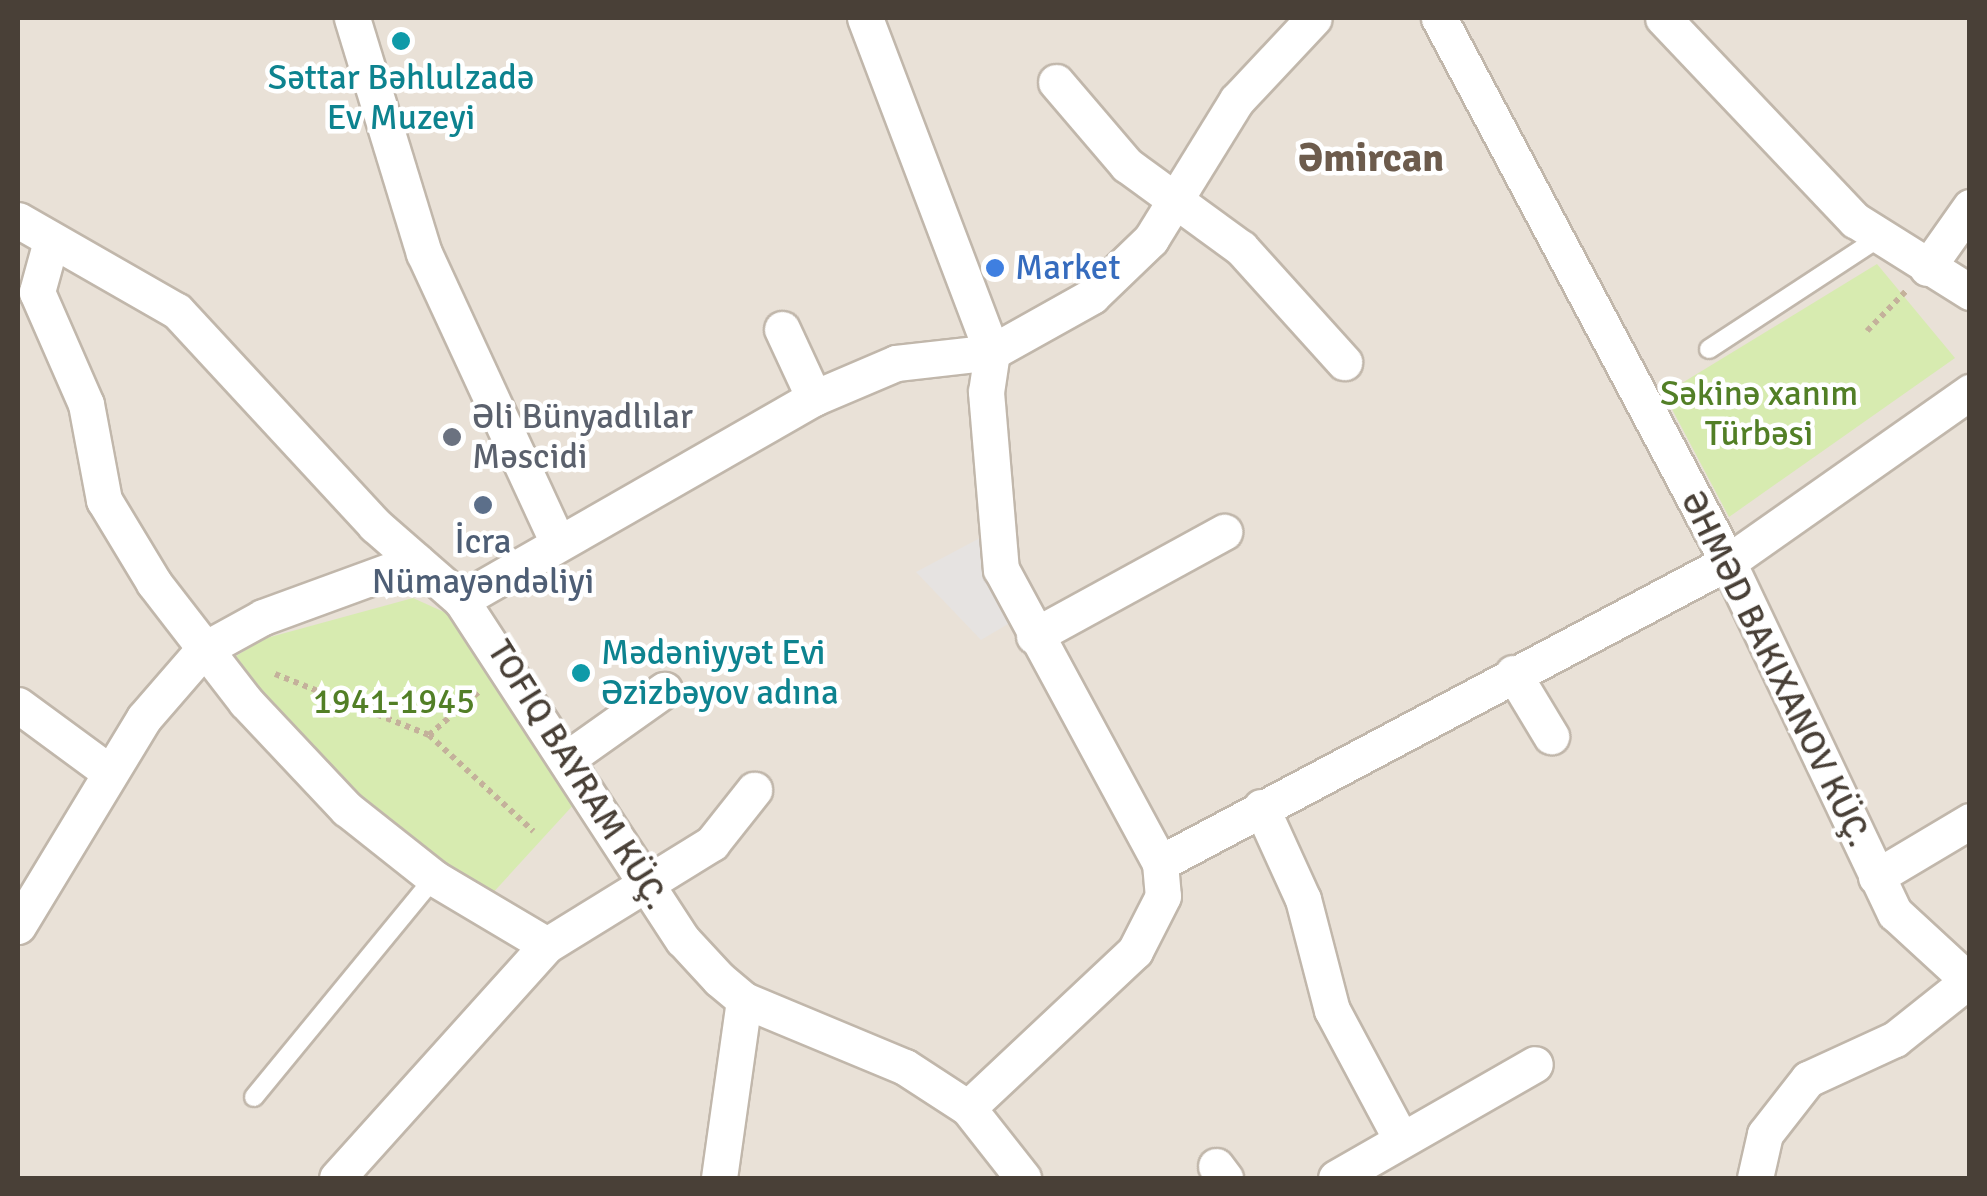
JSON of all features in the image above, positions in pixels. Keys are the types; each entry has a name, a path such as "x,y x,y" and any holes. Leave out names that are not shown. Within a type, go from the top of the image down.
{"street":[{"path":"352,18 424,253 558,543"},
{"path":"866,18 992,352 994,530 1001,569 1160,863 1162,896 1134,952 968,1108"},
{"path":"461,600 814,398 896,363 992,352 1116,277 1180,200 1237,100 1314,18"},
{"path":"1438,18 1728,562 1895,913 1969,981 1895,1040 1808,1079 1764,1134 1754,1178"},
{"path":"1663,18 1877,239 1970,292"},
{"path":"1056,82 1128,165 1242,248 1344,362"},
{"path":"1927,268 1970,207"},
{"name":"TOFIQ BAYRAM KÜÇ.","path":"18,220 178,311 416,561 461,600 510,664 683,940 744,1000 850,1040 968,1108 1023,1178"},
{"path":"52,241 37,292 86,404 104,500 203,650 348,809 434,878 547,945"},
{"path":"782,329 814,398"},
{"path":"1160,863 1728,562 1970,392"},
{"path":"1034,636 1224,532"},
{"path":"18,926 108,771 203,650 263,616 416,561"},
{"path":"1513,673 1551,736"},
{"path":"568,758 664,690"},
{"path":"18,706 108,771"},
{"path":"337,1178 547,945 650,887 712,843 754,790"},
{"path":"1261,807 1302,899 1332,1010 1401,1140"},
{"path":"1876,877 1970,821"},
{"path":"718,1178 744,1000"},
{"path":"1336,1178 1535,1064"}],"lane":[{"path":"1709,349 1877,239"},
{"path":"254,1097 434,878"}],"path":[{"path":"1866,331 1927,268"},
{"path":"429,735 510,664"},
{"path":"276,674 429,735 533,831"}],"shaded area":[{"name":"Əmircan","path":"18,18 1969,18 1969,1178 18,1178"},
{"path":"995,530 1023,615 981,640 916,572"}],"green space":[{"name":"Səkinə xanım Türbəsi","path":"1877,264 1955,358 1729,517 1664,394"},
{"name":"1941-1945","path":"413,598 455,617 576,802 490,896 344,791 225,663 263,639"}],"place":[{"name":"Səttar Bəhlulzadə Ev Muzeyi","path":"401,41"},
{"name":"Market","path":"995,268"},
{"name":"Əli Bünyadlılar Məscidi","path":"452,437"},
{"name":"İcra Nümayəndəliyi","path":"483,505"},
{"name":"Mədəniyyət Evi Əzizbəyov adına","path":"581,673"}],"district":[{"name":"Əmircan","path":"1371,158"}]}
